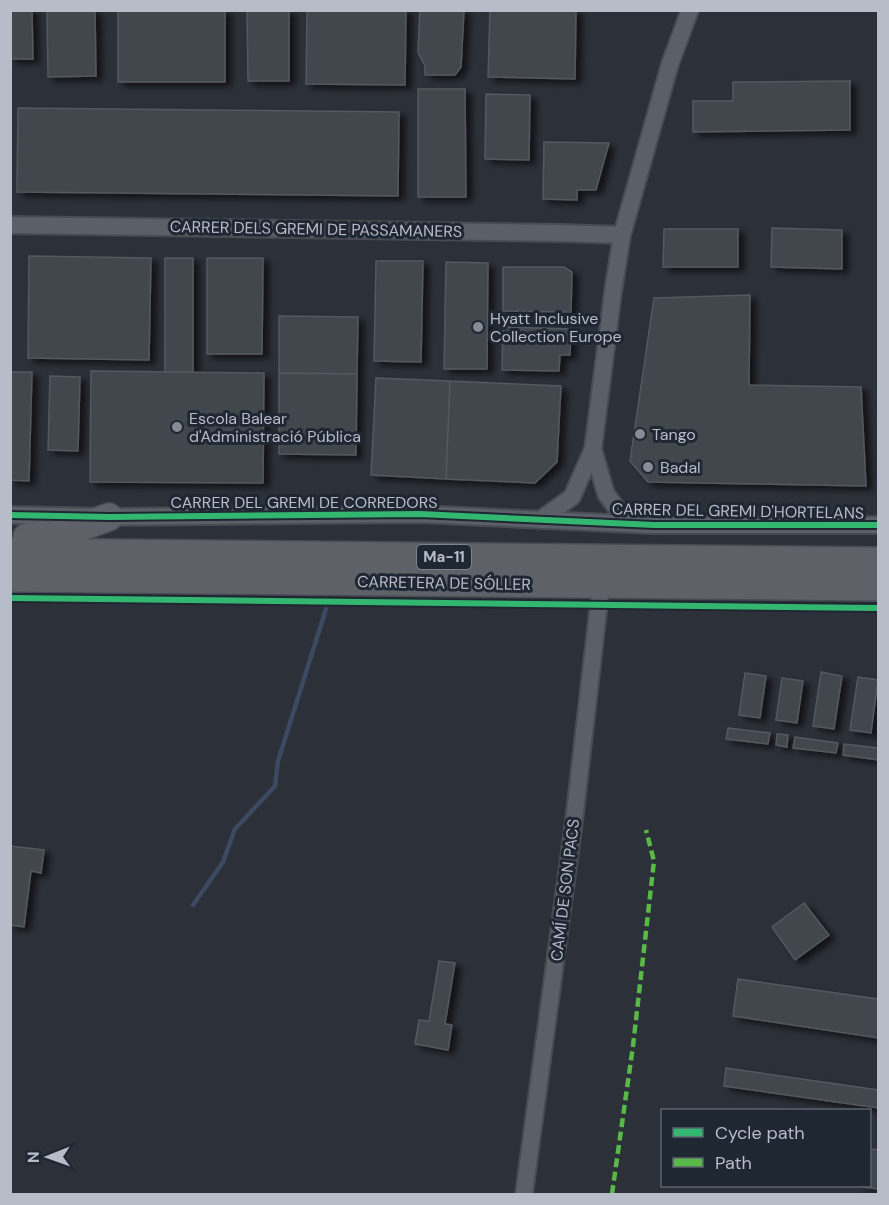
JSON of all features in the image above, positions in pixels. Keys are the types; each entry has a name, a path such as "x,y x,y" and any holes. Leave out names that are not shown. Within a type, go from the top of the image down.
{"main road":[{"path":"10,539 60,535 109,517"},
{"name":"CARRETERA DE SÓLLER","path":"10,552 879,561"},
{"name":"CARRETERA DE SÓLLER","path":"10,578 879,587"}],"street":[{"path":"540,520 572,497 593,449 622,236 670,64 690,10"},
{"name":"CARRER DELS GREMI DE PASSAMANERS","path":"10,225 562,232 622,236"},
{"path":"593,449 606,494 618,510 654,525"},
{"name":"CARRER DEL GREMI DE CORREDORS","path":"10,515 109,517 420,514 596,522"},
{"name":"CARRER DEL GREMI D'HORTELANS","path":"596,522 654,525 879,525"},
{"name":"CAMÍ DE SON PACS","path":"524,1194 574,821 601,585"}],"building":[{"path":"10,10 32,10 33,59 10,59"},
{"path":"47,10 95,10 96,76 48,77"},
{"path":"118,10 225,10 225,82 118,82"},
{"path":"247,10 289,10 289,81 248,81"},
{"path":"307,10 406,10 405,85 306,84"},
{"path":"420,10 464,10 461,67 455,75 425,75 425,66 418,52"},
{"path":"490,10 576,10 575,79 488,77"},
{"path":"850,81 850,130 693,132 693,101 733,101 733,82"},
{"path":"418,89 465,89 466,197 418,197"},
{"path":"486,94 530,95 529,160 485,159"},
{"path":"18,108 399,112 398,196 17,192"},
{"path":"544,142 609,143 596,190 577,190 577,200 543,199"},
{"path":"772,228 842,230 842,269 771,267"},
{"path":"664,229 738,229 738,267 663,267"},
{"path":"29,256 151,258 149,360 28,358"},
{"path":"165,258 193,258 193,372 165,372"},
{"path":"207,258 263,258 262,354 207,354"},
{"path":"376,261 423,261 421,362 374,361"},
{"path":"446,262 488,263 487,369 444,369"},
{"path":"503,267 564,267 572,272 571,312 503,311"},
{"path":"750,295 749,385 861,387 866,486 648,482 630,461 654,298"},
{"path":"279,316 358,317 357,374 279,373"},
{"path":"503,327 571,329 570,355 560,355 559,371 502,370"},
{"name":"Escola Balear d'Administració Pública","path":"91,371 264,373 263,483 90,482"},
{"path":"10,372 32,372 29,481 10,480"},
{"path":"279,373 357,374 356,455 279,454"},
{"path":"50,376 80,377 78,451 48,450"},
{"path":"376,378 450,381 446,479 371,475"},
{"path":"450,381 561,386 557,462 535,483 446,479"},
{"path":"821,672 842,676 834,729 813,726"},
{"path":"745,673 766,676 760,718 739,715"},
{"path":"858,677 878,680 871,733 850,730"},
{"path":"782,678 803,681 797,723 776,720"},
{"path":"728,728 770,733 768,744 726,739"},
{"path":"777,734 788,735 787,747 776,745"},
{"path":"795,737 838,743 836,753 793,748"},
{"path":"844,744 878,748 878,760 843,755"},
{"path":"10,846 44,850 41,873 31,871 24,927 10,925"},
{"path":"804,903 829,935 795,960 772,927"},
{"path":"439,961 455,963 445,1024 452,1025 448,1050 415,1044 419,1020 429,1021"},
{"path":"738,979 878,999 878,1038 733,1016"},
{"path":"726,1068 878,1090 878,1108 724,1086"},
{"path":"871,1149 878,1150 878,1189 863,1187 871,1187"}],"waterway":[{"path":"193,905 223,862 235,829 275,786 278,761 326,609"}],"marked path":[{"path":"612,1194 633,1046 654,861 646,830"}],"cycle path":[{"path":"10,515 109,517 420,514 654,525 878,525"},
{"path":"10,598 878,608"}],"place":[{"name":"Hyatt Inclusive Collection Europe","path":"478,327"},
{"name":"Escola Balear d'Administració Pública","path":"177,427"},
{"name":"Tango","path":"640,434"},
{"name":"Badal","path":"648,467"}]}
